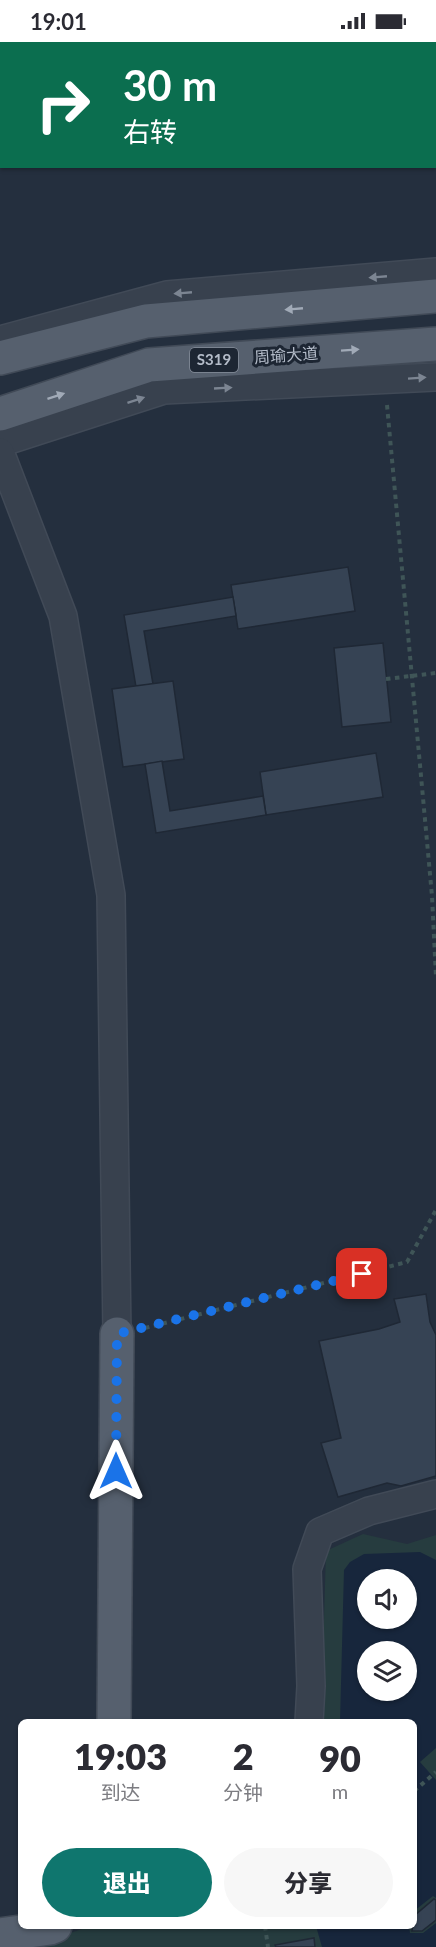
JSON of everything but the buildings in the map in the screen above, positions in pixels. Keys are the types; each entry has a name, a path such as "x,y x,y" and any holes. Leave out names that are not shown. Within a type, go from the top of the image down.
{"main road":[{"path":"0,358 146,321 436,296"},
{"name":"周瑜大道","path":"0,414 149,365 436,344"},
{"path":"114,1719 117,1334"},
{"path":"0,1935 40,1929"}],"street":[{"path":"0,340 167,295 436,272"},
{"path":"0,443 164,390 436,377"},
{"path":"0,452 63,616 111,895 117,1334"},
{"path":"309,1719 311,1686 307,1569 320,1532 369,1512 436,1494"}],"path":[{"path":"385,380 432,896 436,977"},
{"path":"386,679 436,673"},
{"path":"117,1334 407,1262 436,1210"},
{"path":"417,1788 436,1772"},
{"path":"265,1929 268,1947"}],"green space":[{"path":"363,1534 407,1544 436,1535 436,1947 3,1947 54,1939 82,1929 417,1929 417,1719 321,1719 326,1551"}],"water":[{"path":"420,1552 436,1560 436,1748 420,1762 436,1780 436,1898 433,1896 417,1909 417,1719 340,1719 344,1570 350,1562 364,1554"},
{"path":"436,1923 436,1947 322,1947 317,1929 409,1929 410,1933 423,1933"}],"route":[{"path":"116,1471 117,1334 362,1274"}]}
